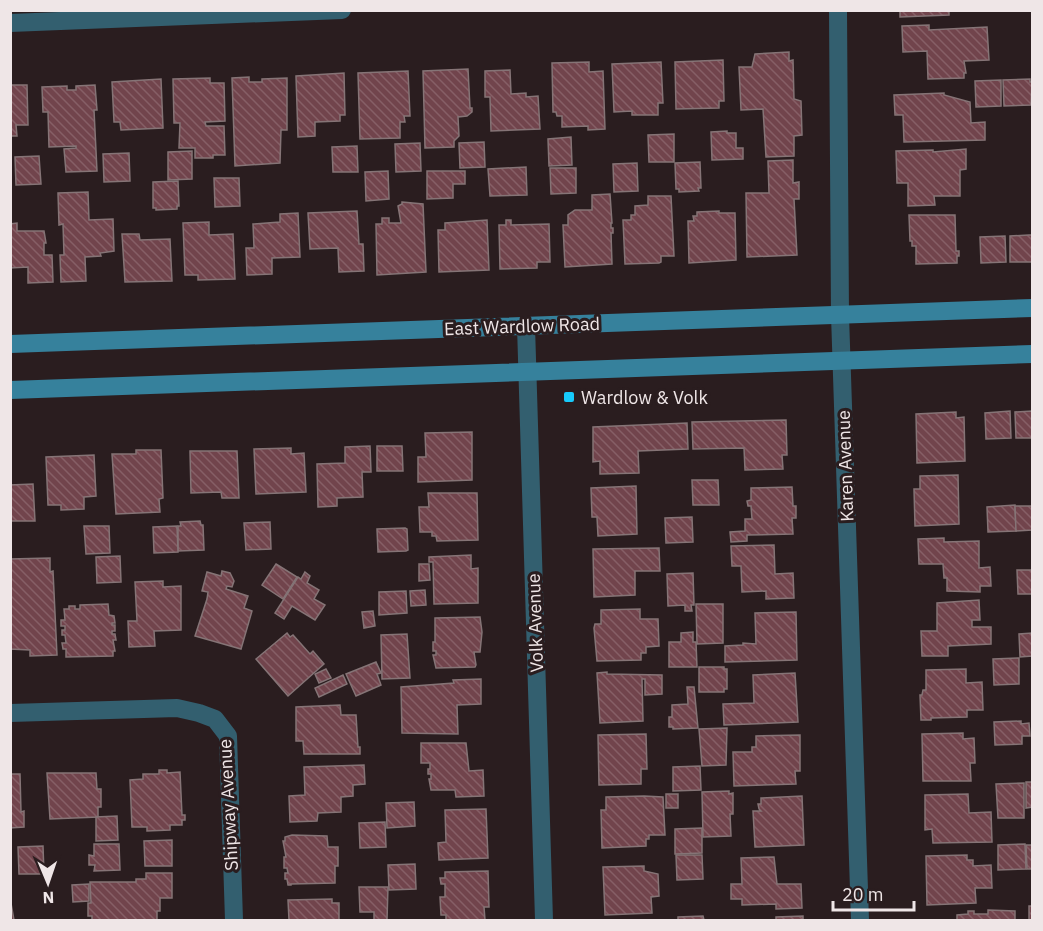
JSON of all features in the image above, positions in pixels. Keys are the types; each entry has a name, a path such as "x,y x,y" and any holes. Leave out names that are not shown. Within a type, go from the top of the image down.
{"main road":[{"name":"East Wardlow Road","path":"10,344 1032,308"},
{"path":"10,390 1032,354"}],"street":[{"path":"10,23 342,10"},
{"name":"Karen Avenue","path":"838,10 840,315 860,921"},
{"name":"Volk Avenue","path":"526,326 544,921"},
{"name":"Shipway Avenue","path":"10,713 177,708 215,719 228,736 234,921"}],"building":[{"path":"900,10 949,10 949,15 900,17"},
{"path":"929,25 929,30 987,27 989,60 964,61 966,73 964,73 964,78 928,79 927,51 903,52 902,26"},
{"path":"789,52 789,61 793,60 794,99 801,101 802,135 794,136 794,156 766,157 763,109 741,110 739,67 752,67 755,54"},
{"path":"723,60 724,101 719,101 719,108 676,109 675,62"},
{"path":"589,62 589,72 603,71 605,129 588,130 588,126 562,127 562,116 557,116 556,112 553,112 552,63"},
{"path":"661,62 663,103 658,103 658,115 632,115 632,111 614,112 612,64"},
{"path":"468,69 472,112 467,116 458,117 459,136 454,141 454,147 425,148 423,71"},
{"path":"510,70 511,94 526,93 526,97 538,96 540,129 491,131 490,97 485,97 485,71"},
{"path":"408,71 410,116 404,116 405,122 400,122 400,138 360,139 358,73"},
{"path":"344,73 345,115 340,115 340,121 315,122 315,136 298,137 296,76"},
{"path":"249,77 249,82 287,78 287,130 281,130 280,163 235,166 232,78"},
{"path":"210,78 210,83 224,83 225,121 205,122 206,126 224,126 225,155 195,158 195,148 179,148 180,123 174,123 173,79"},
{"path":"161,79 163,128 121,130 120,122 114,122 112,82"},
{"path":"1030,79 1032,82 1031,105 1004,106 1003,80"},
{"path":"1001,80 1001,106 976,107 975,81"},
{"path":"10,85 27,85 28,125 16,125 17,136 10,136"},
{"path":"95,85 97,171 66,172 64,149 76,148 76,146 49,147 48,112 43,112 42,87 67,86 67,90 76,90 76,86"},
{"path":"944,93 944,95 970,102 971,123 985,122 985,140 904,142 903,115 895,115 894,95"},
{"path":"727,131 727,133 736,133 736,148 743,148 743,159 712,160 711,132"},
{"path":"674,134 674,162 649,162 648,135"},
{"path":"571,137 572,165 549,166 548,139"},
{"path":"484,142 485,167 460,168 459,143"},
{"path":"420,143 421,171 396,172 395,144"},
{"path":"357,146 358,172 333,172 332,147"},
{"path":"966,149 966,169 960,170 960,196 934,196 935,205 908,206 908,183 897,183 896,151 933,150 933,152"},
{"path":"192,151 192,179 168,180 168,152"},
{"path":"129,153 130,181 104,182 103,154"},
{"path":"39,156 41,184 16,185 15,157"},
{"path":"793,160 793,183 799,182 799,199 794,199 797,255 747,257 746,193 769,193 768,161"},
{"path":"700,162 701,188 698,188 699,191 679,192 679,189 676,189 675,163"},
{"path":"637,163 638,191 614,192 613,164"},
{"path":"526,167 527,195 490,196 488,169"},
{"path":"550,168 576,168 576,193 551,194"},
{"path":"388,171 389,199 366,201 365,172"},
{"path":"427,171 465,171 465,184 453,184 453,198 427,199"},
{"path":"214,178 239,178 240,206 215,207"},
{"path":"178,181 179,206 177,209 156,210 153,208 153,182"},
{"path":"88,192 89,220 113,219 114,251 100,253 101,256 85,257 86,281 61,282 60,255 64,255 63,224 59,225 58,193"},
{"path":"610,194 611,228 613,228 613,233 611,233 612,264 565,267 563,225 568,225 568,215 575,210 592,210 592,195"},
{"path":"648,196 671,196 674,256 661,256 659,263 625,264 623,220 631,220 631,215 635,215 635,206 648,205"},
{"path":"402,202 423,204 426,272 377,275 376,224 382,224 382,218 389,218 389,223 401,223 398,206"},
{"path":"357,211 359,244 363,244 364,271 339,272 338,248 310,249 308,213"},
{"path":"719,211 719,213 735,213 736,260 689,263 688,221 694,221 693,216 697,216 697,212"},
{"path":"298,213 300,257 272,258 272,274 247,275 246,248 254,248 253,224 280,222 280,214"},
{"path":"909,215 955,215 956,251 959,251 957,263 916,264 916,246 912,246 912,241 910,241"},
{"path":"487,220 489,270 439,272 438,230 445,230 445,223"},
{"path":"506,220 511,220 511,225 549,224 550,262 537,262 537,268 500,269 499,225 506,225"},
{"path":"209,222 209,235 233,234 235,279 198,280 198,275 185,275 183,223"},
{"path":"17,223 17,231 44,231 46,243 44,243 44,255 52,255 53,282 28,283 28,267 10,268 10,224"},
{"path":"122,234 139,234 140,240 170,239 172,281 125,282"},
{"path":"1032,235 1032,262 1010,262 1010,236"},
{"path":"1005,236 1006,262 981,263 980,237"},
{"path":"1010,411 1011,438 986,439 985,413"},
{"path":"1032,411 1032,438 1016,438 1015,412"},
{"path":"956,412 956,418 964,417 965,461 917,463 916,414"},
{"path":"786,420 787,455 782,455 783,469 745,470 744,448 693,449 692,422"},
{"path":"687,423 688,449 638,451 639,473 600,474 600,461 593,462 593,427"},
{"path":"472,432 472,480 418,482 418,457 426,457 425,433"},
{"path":"370,446 371,472 362,472 363,497 337,498 337,506 318,507 317,464 345,463 345,447"},
{"path":"377,446 402,446 403,471 377,471"},
{"path":"291,448 291,454 304,453 306,492 256,494 254,449"},
{"path":"136,450 161,450 163,498 159,499 160,512 116,514 112,454 136,454"},
{"path":"190,451 237,451 239,498 222,498 221,492 191,493"},
{"path":"94,455 96,496 84,497 84,509 61,510 61,505 48,505 46,457"},
{"path":"958,475 959,524 915,526 914,489 920,489 920,476"},
{"path":"692,480 718,480 719,505 693,505"},
{"path":"33,484 35,521 10,521 10,485"},
{"path":"636,486 637,534 598,536 597,517 592,517 591,488"},
{"path":"792,487 793,506 796,506 796,518 792,518 793,534 747,535 747,541 731,542 730,532 745,531 745,519 752,519 751,506 748,506 747,501 751,500 751,488"},
{"path":"428,493 477,493 478,540 437,541 436,536 432,536 432,532 420,532 419,507 429,507"},
{"path":"1015,505 1016,531 988,532 987,507"},
{"path":"1015,506 1032,506 1032,530 1016,531"},
{"path":"692,517 693,542 666,543 665,518"},
{"path":"200,521 203,525 204,550 178,551 180,522"},
{"path":"270,522 271,549 246,550 244,523"},
{"path":"84,526 109,526 110,553 86,554"},
{"path":"177,526 178,552 154,553 153,527"},
{"path":"377,529 407,529 408,550 378,552"},
{"path":"944,538 944,542 979,541 979,568 990,567 991,586 980,586 980,592 947,591 947,578 944,578 943,564 919,564 918,539"},
{"path":"774,545 775,574 793,573 794,598 766,599 766,591 742,592 741,566 732,566 731,546"},
{"path":"659,548 660,571 635,571 635,595 594,597 593,549"},
{"path":"471,555 471,569 478,568 478,603 434,604 433,562 429,562 429,557"},
{"path":"120,556 121,582 97,583 96,557"},
{"path":"50,558 50,572 53,571 57,655 30,656 30,650 10,649 10,559"},
{"path":"276,564 297,577 283,599 262,585"},
{"path":"419,564 429,564 430,580 419,581"},
{"path":"1017,570 1032,570 1032,594 1018,594"},
{"path":"222,571 230,573 234,581 232,587 227,586 226,589 248,596 244,608 252,611 241,649 195,636 207,599 208,592 202,591 207,572 221,576"},
{"path":"305,572 310,576 307,583 319,590 314,599 325,605 315,620 292,606 284,619 275,613 298,577 301,579"},
{"path":"693,573 694,605 691,605 692,611 685,611 685,605 668,606 667,574"},
{"path":"163,581 163,587 181,586 181,630 154,631 155,646 129,647 128,621 137,621 135,582"},
{"path":"425,590 426,605 411,606 410,591"},
{"path":"406,591 407,613 379,615 379,592"},
{"path":"979,600 980,620 972,620 972,627 991,627 991,644 948,646 948,656 922,656 921,631 937,631 937,603"},
{"path":"108,604 109,615 114,616 115,623 112,623 115,625 115,631 112,631 112,634 115,634 116,640 113,640 115,651 113,651 113,656 66,657 66,649 63,649 62,643 66,643 65,635 62,635 65,626 61,626 61,620 65,620 64,609 69,609 69,606 80,609 80,605"},
{"path":"696,604 723,604 723,643 697,644"},
{"path":"640,609 640,619 658,619 659,646 646,647 646,653 641,653 641,660 597,661 594,628 595,624 601,624 601,610"},
{"path":"373,611 375,626 364,628 362,612"},
{"path":"796,612 797,660 725,662 725,646 743,645 743,643 756,644 755,613"},
{"path":"480,617 482,632 480,652 474,652 475,667 436,668 433,655 436,655 436,651 433,651 435,618"},
{"path":"693,632 693,642 696,642 697,667 669,667 669,642 681,642 681,633"},
{"path":"287,633 290,637 293,635 310,654 313,651 324,664 288,696 256,659"},
{"path":"1032,633 1032,656 1020,657 1019,634"},
{"path":"407,634 410,678 382,679 381,635"},
{"path":"1019,658 1019,684 994,685 993,659"},
{"path":"376,662 381,673 377,674 381,685 356,696 346,674"},
{"path":"699,667 727,669 727,689 724,689 724,692 699,692"},
{"path":"326,669 331,678 319,683 315,674"},
{"path":"966,669 966,683 982,682 983,710 967,710 967,717 921,720 920,695 923,690 926,690 926,670"},
{"path":"607,672 607,674 662,675 662,694 645,695 645,679 642,679 643,721 600,723 597,673"},
{"path":"795,673 798,722 724,725 723,704 754,703 753,675"},
{"path":"343,675 347,684 319,697 315,688"},
{"path":"481,679 481,704 457,705 458,734 402,733 401,687"},
{"path":"687,687 694,687 698,728 673,729 669,727 672,705 688,704"},
{"path":"340,705 341,715 356,715 360,754 304,754 303,741 296,741 296,707"},
{"path":"1021,721 1021,724 1029,723 1030,736 1022,736 1022,744 995,745 994,722"},
{"path":"727,728 726,765 702,766 699,729"},
{"path":"963,733 963,739 974,738 975,763 970,763 971,781 923,781 922,734"},
{"path":"646,734 647,769 641,769 641,784 599,785 598,735"},
{"path":"800,735 800,771 795,771 796,784 734,786 733,752 752,752 752,747 756,747 756,736"},
{"path":"421,743 466,743 469,771 483,770 484,796 456,797 455,790 431,790 429,779 431,779 431,774 428,774 430,763 421,763"},
{"path":"364,765 365,784 353,785 353,796 341,797 341,812 318,813 317,821 290,822 289,796 305,795 304,767"},
{"path":"700,766 701,790 673,791 673,767"},
{"path":"159,770 167,770 167,773 180,772 182,815 185,815 185,820 182,820 182,825 170,825 170,830 147,831 147,827 132,827 130,780 143,779 143,774 159,774"},
{"path":"47,773 96,773 97,789 101,789 101,807 98,807 98,817 50,819"},
{"path":"10,774 20,774 21,812 24,811 24,827 10,828"},
{"path":"1026,782 1032,782 1032,807 1026,808"},
{"path":"1024,783 1024,818 998,818 996,784"},
{"path":"729,791 729,794 733,793 733,814 730,814 731,836 703,837 702,792"},
{"path":"666,794 678,794 678,808 666,808"},
{"path":"968,794 969,813 991,812 992,842 933,843 932,829 925,830 925,795"},
{"path":"802,796 804,845 755,847 753,811 761,811 758,804 761,804 761,798"},
{"path":"606,797 663,797 665,835 649,835 649,839 646,839 646,846 602,848 601,810 606,810"},
{"path":"414,802 415,826 387,828 386,803"},
{"path":"486,809 488,858 439,860 438,843 446,842 445,810"},
{"path":"117,816 118,840 96,841 96,817"},
{"path":"385,822 386,847 360,848 359,823"},
{"path":"702,828 702,853 675,854 675,829"},
{"path":"292,835 327,836 328,847 338,847 335,883 288,885 285,879 285,873 288,873 287,868 284,868 284,857 286,857 283,841 285,837"},
{"path":"172,840 172,866 145,866 144,841"},
{"path":"94,844 119,844 120,870 94,871 95,865 89,865 89,855 94,856"},
{"path":"1025,844 1026,869 998,870 998,845"},
{"path":"1026,845 1032,845 1032,869 1027,869"},
{"path":"43,846 44,874 19,874 18,847"},
{"path":"676,855 702,855 703,879 677,880"},
{"path":"967,855 967,860 973,860 973,866 991,865 992,888 975,888 976,903 927,905 926,856"},
{"path":"774,857 777,884 801,884 802,908 776,909 776,904 742,905 742,899 731,899 731,884 742,884 741,858"},
{"path":"415,864 416,889 389,890 388,865"},
{"path":"644,866 644,871 658,874 659,896 651,897 652,913 605,915 603,867"},
{"path":"488,871 489,907 484,907 485,920 446,920 446,915 441,915 440,897 445,897 445,884 441,884 440,878 445,878 445,872"},
{"path":"146,873 172,873 172,898 160,898 157,920 92,920 92,916 88,916 88,903 91,903 90,882 136,882 136,879 146,879"},
{"path":"89,884 89,901 73,902 72,885"},
{"path":"359,887 388,887 387,920 374,920 374,912 360,912"},
{"path":"10,898 14,920 10,920"},
{"path":"332,899 332,903 339,903 339,920 289,920 288,900"},
{"path":"1029,906 1032,906 1032,920 1029,920"},
{"path":"988,910 1015,911 1015,920 957,920 957,915 968,914 968,911 974,911 974,914 988,914"},
{"path":"703,916 704,920 678,920 678,917"},
{"path":"803,916 803,920 776,920 776,917"}],"place":[{"name":"Wardlow & Volk","path":"569,397"}]}
